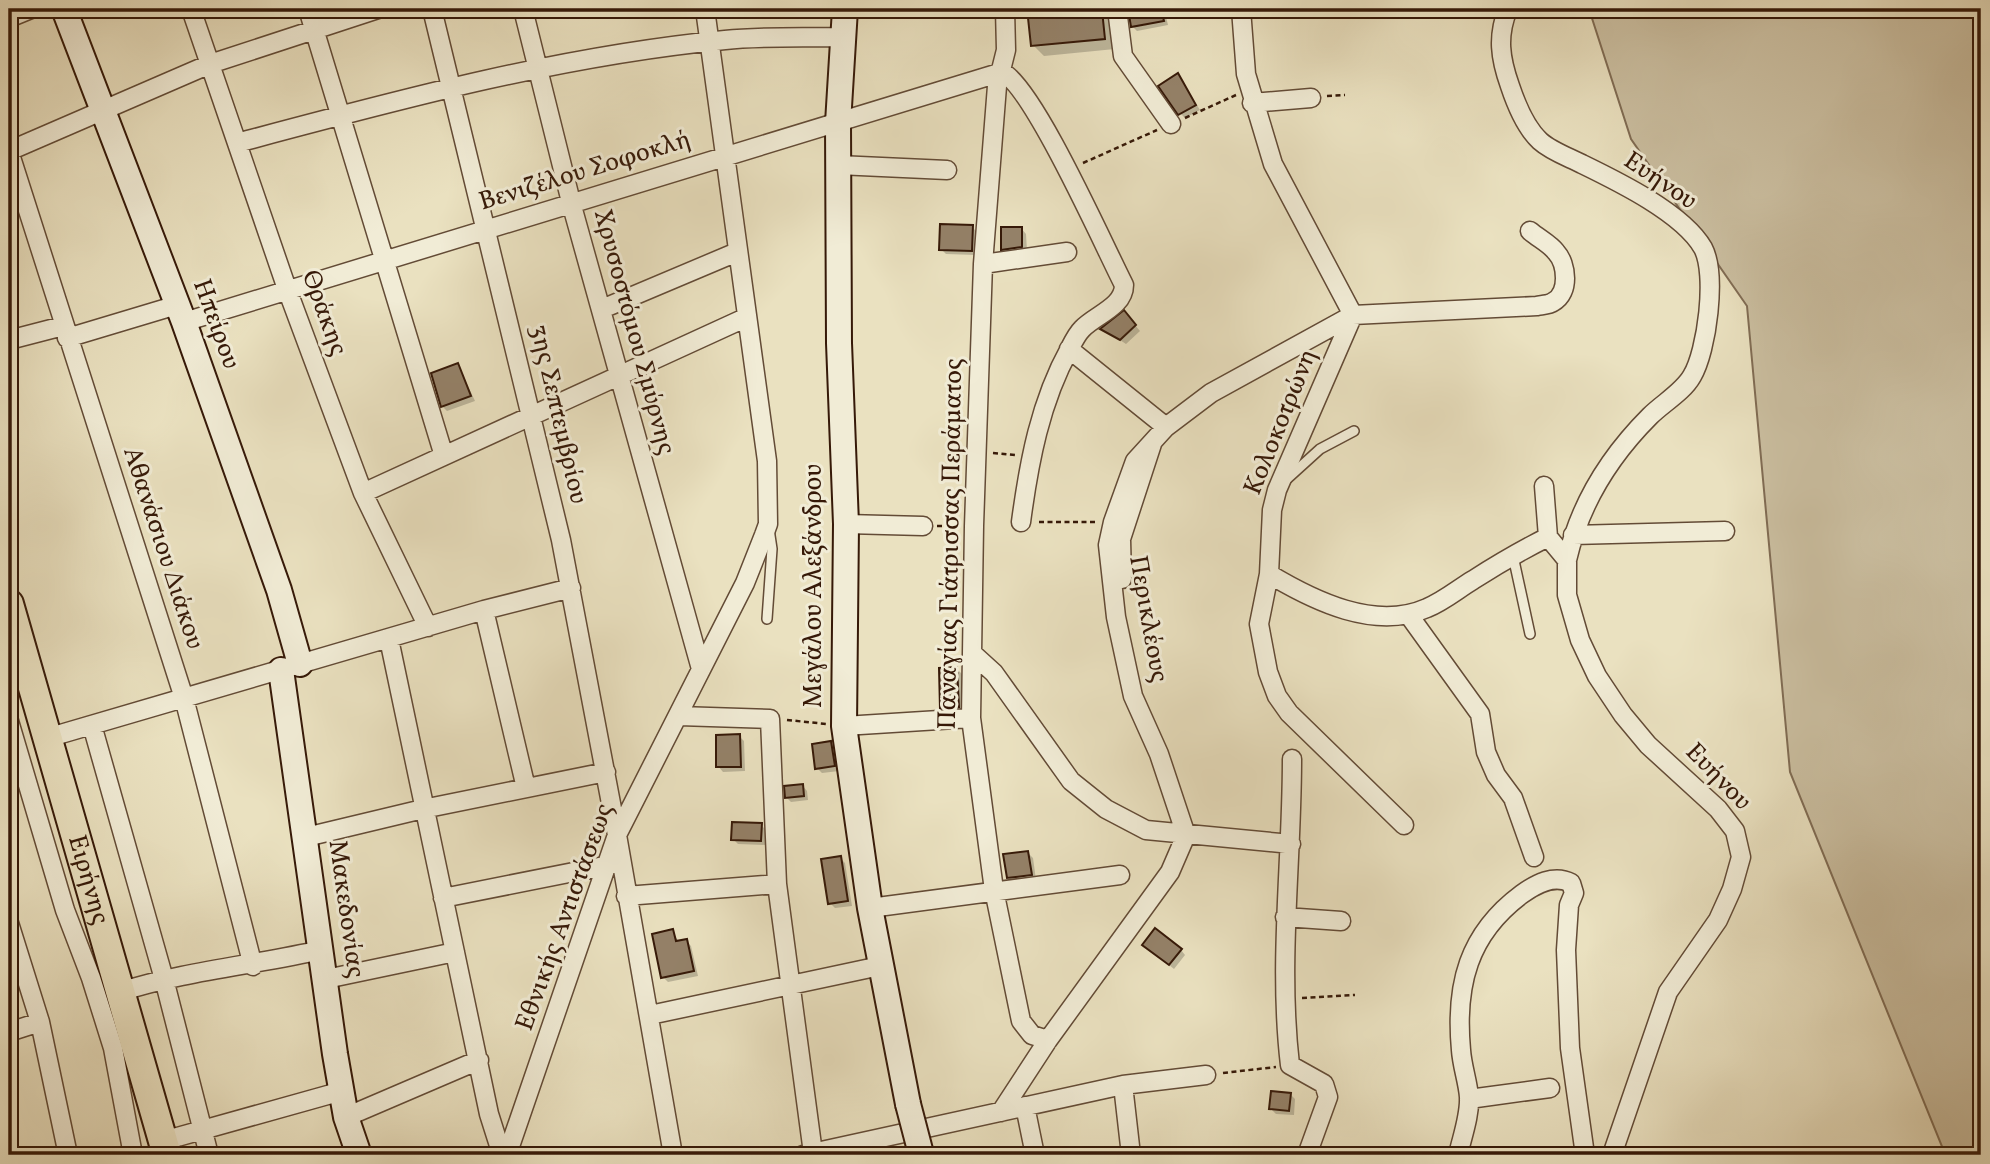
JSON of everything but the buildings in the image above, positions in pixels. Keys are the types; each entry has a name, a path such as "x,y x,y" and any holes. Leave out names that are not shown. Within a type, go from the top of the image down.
{"main road":[{"name":"Ειρήνης","path":"9,604 165,1148"}],"street":[{"path":"10,15 31,9"},
{"name":"Ηπείρου","path":"64,9 105,109 181,313 279,590 290,667"},
{"name":"Θράκης","path":"191,9 287,289 363,493 428,627"},
{"path":"308,9 444,456"},
{"path":"9,151 210,64 378,9"},
{"name":"3ης Σεπτεμβρίου","path":"432,9 449,88 487,228 571,588 650,1015 673,1155"},
{"name":"Χρυσοστόμου Σμύρνης","path":"523,9 572,206 701,668"},
{"path":"705,9 745,318 767,461 768,524"},
{"name":"Μεγάλου Αλεξάνδρου","path":"845,9 838,123 839,343 846,524 845,726 880,966 908,1104 921,1153"},
{"name":"Παναγίας Γιάτρισσας Περάματος","path":"1005,9 1007,34 1002,72 997,86 988,171 983,264 971,718 994,890 1021,1021 1032,1035 1048,1040"},
{"path":"1117,9 1122,56 1171,124"},
{"path":"1241,9 1251,96 1273,164 1353,316"},
{"name":"Ευήνου","path":"1504,14 1500,59 1513,97 1536,136 1552,149 1611,178 1685,228 1702,246 1711,279 1710,301 1693,376 1685,387 1670,396 1618,449 1589,496 1573,535 1567,560 1567,595 1580,640 1597,676 1622,715 1648,745 1718,809 1735,831 1741,857 1732,889 1718,920 1668,992 1612,1155"},
{"path":"237,144 449,88 539,68 710,43 842,37"},
{"path":"1002,72 1018,83 1067,170 1124,285 1120,299 1082,330 1069,349 1042,414 1030,456 1021,523"},
{"name":"Βενιζέλου Σοφοκλή","path":"9,340 181,313 287,289 487,228 572,206 726,155 1002,72"},
{"path":"1251,96 1311,98"},
{"name":"Αθανάσιου Διάκου","path":"9,151 184,698 253,966"},
{"path":"838,165 947,170"},
{"name":"Περικλέους","path":"1186,835 1148,725 1133,696 1116,617 1108,562 1113,522 1135,461 1166,427 1211,393 1353,316 1553,303 1560,295 1565,280 1563,263 1555,251 1530,231"},
{"path":"602,309 737,252"},
{"path":"983,264 1067,252"},
{"name":"Κολοκοτρώνη","path":"1353,316 1277,490 1269,530 1269,574 1259,624 1261,644 1277,696 1289,713 1404,825"},
{"path":"363,493 745,318"},
{"path":"1069,349 1166,427"},
{"path":"1148,725 1128,636 1120,564 1121,539 1153,441"},
{"path":"1544,486 1548,537 1567,560"},
{"name":"Εθνικής Αντιστάσεως","path":"508,1155 609,865 617,835 679,716 758,551 768,524"},
{"path":"846,524 923,526"},
{"path":"1573,535 1725,531"},
{"path":"1269,574 1328,605 1349,611 1408,614 1446,598 1513,554 1548,537"},
{"path":"47,738 484,610 571,588"},
{"path":"484,610 526,788"},
{"path":"1408,614 1480,714 1486,752 1496,775 1513,798 1534,857"},
{"path":"389,639 489,1114 502,1155"},
{"path":"972,653 994,673 1072,781 1106,809 1146,830 1291,844"},
{"name":"Μακεδονίας","path":"290,667 306,837 321,950 346,1117 359,1155"},
{"path":"679,716 770,719 778,884 808,1154 1124,1085 1206,1075"},
{"path":"845,726 971,718"},
{"path":"9,721 65,910 91,978 113,1048 133,1155"},
{"name":"Ειρήνης","path":"92,725 164,979 209,1155"},
{"path":"1292,759 1284,1000 1290,1065 1324,1084 1328,1097 1307,1155"},
{"path":"306,837 423,809 606,772"},
{"path":"1001,1112 1048,1040 1170,872 1186,835"},
{"path":"443,898 609,865"},
{"path":"870,908 1120,875"},
{"path":"1458,1155 1469,1099 1461,1050 1460,1022 1463,990 1476,942 1513,901 1529,889 1542,881 1564,880 1571,883 1574,893 1569,905 1566,950 1569,1026 1585,1155"},
{"path":"626,896 778,884"},
{"path":"1285,917 1341,921"},
{"path":"9,923 40,1022 68,1155"},
{"path":"120,992 164,979 253,966 321,950"},
{"path":"326,979 456,952"},
{"path":"650,1015 880,966"},
{"path":"9,1032 40,1022"},
{"path":"346,1117 479,1060"},
{"path":"1124,1085 1131,1155"},
{"path":"1469,1099 1550,1088"},
{"path":"165,1148 202,1131 342,1091"},
{"path":"1025,1106 1035,1155"}],"lane":[{"path":"1277,490 1320,449 1354,431"},
{"path":"767,619 772,549 768,524"},
{"path":"1513,554 1530,635"}],"path":[{"path":"1067,170 1171,124 1251,96"},
{"path":"976,451 1030,456"},
{"path":"1021,523 1113,522"},
{"path":"923,526 974,526"},
{"path":"770,719 845,726"},
{"path":"1284,1000 1355,995"},
{"path":"1206,1075 1290,1065"}],"shaded area":[{"path":"1589,9 1981,9 1981,1155 1948,1155 1943,1149 1790,772 1747,306 1631,139"}]}
